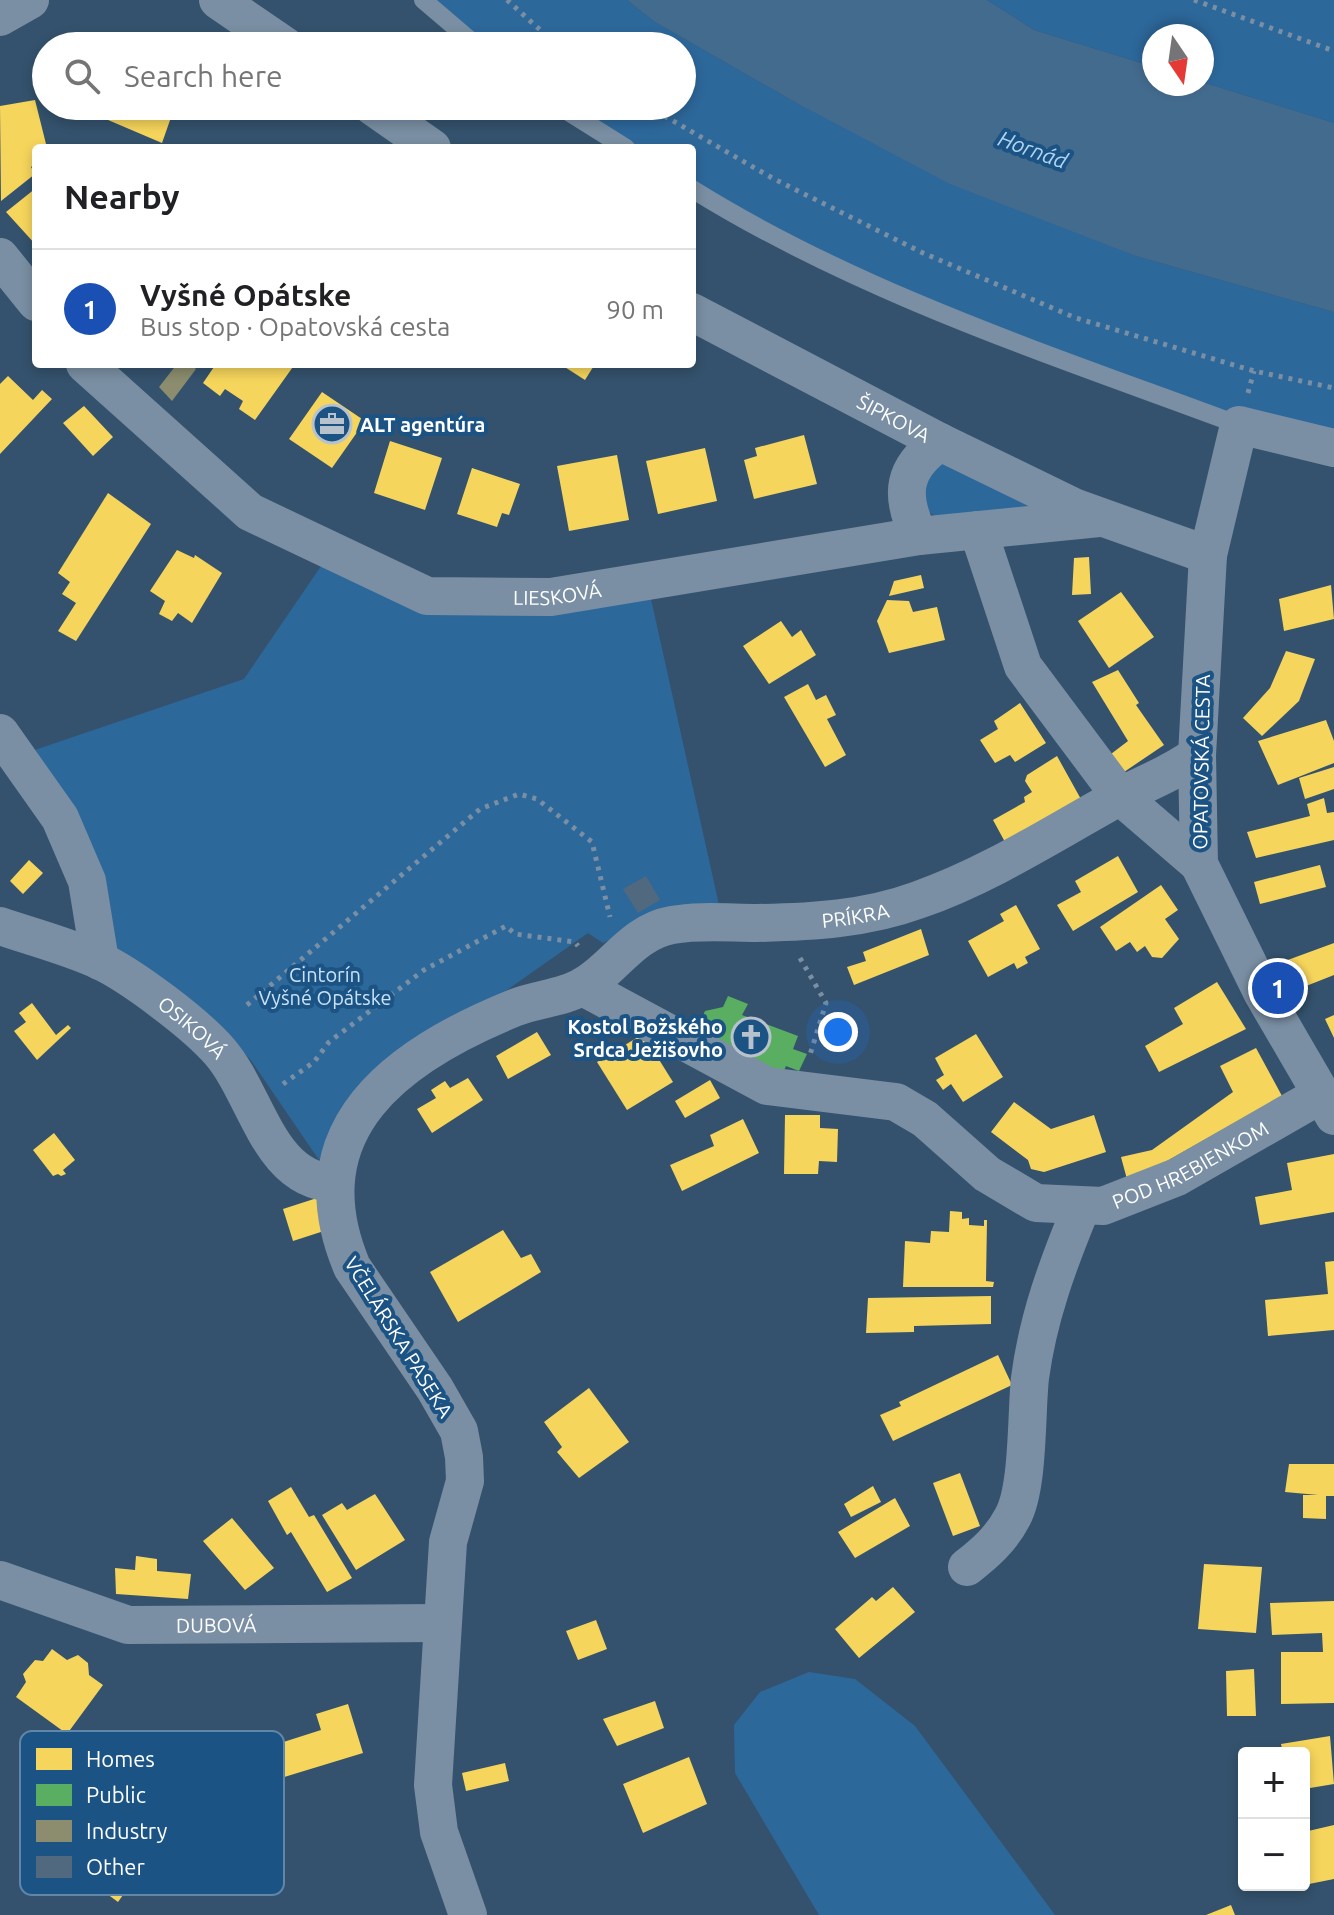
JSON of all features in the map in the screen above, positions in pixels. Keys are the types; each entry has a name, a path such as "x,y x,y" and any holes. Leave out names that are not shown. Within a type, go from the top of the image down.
{"street":[{"path":"0,17 30,0"},
{"path":"218,0 265,32"},
{"path":"392,120 426,144"},
{"path":"0,257 32,297"},
{"name":"ŠIPKOVA","path":"696,314 940,442 1099,518 1208,555"},
{"name":"LIESKOVÁ","path":"89,368 250,512 427,596 551,597 919,536 1099,518"},
{"path":"1239,425 1334,448"},
{"name":"OPATOVSKÁ CESTA","path":"1239,425 1208,555 1197,755 1199,864 1263,994 1328,1105"},
{"path":"919,536 908,508 907,487 912,466 940,442"},
{"path":"978,530 1023,666 1120,796 1199,864"},
{"path":"0,733 60,818 87,881 100,961"},
{"name":"PRÍKRA","path":"583,987 625,950 670,925 822,920 884,911 954,886 1120,796 1166,777 1197,755"},
{"name":"OSIKOVÁ","path":"0,926 100,961 189,1022 220,1053 284,1162 309,1180 334,1183"},
{"name":"POD HREBIENKOM","path":"583,987 767,1086 896,1102 925,1119 987,1174 1036,1203 1081,1208 1103,1206 1177,1177 1328,1105"},
{"name":"VČELÁRSKA PASEKA","path":"468,1915 439,1832 433,1785 448,1542 465,1481 459,1431 435,1389 352,1267 339,1228 334,1183 344,1136 369,1099 390,1080 465,1030 517,1007 583,987"},
{"path":"967,1567 990,1549 1014,1516 1023,1471 1030,1376 1047,1291 1081,1208"},
{"name":"DUBOVÁ","path":"0,1580 128,1625 441,1623"}],"lane":[{"path":"423,0 461,32"},
{"path":"581,120 620,144"},
{"path":"696,191 752,226 973,326 1239,425"}],"path":[{"path":"507,0 542,32"},
{"path":"1194,0 1334,51"},
{"path":"671,120 774,179 923,253 1076,318 1254,371 1334,388"},
{"path":"247,1005 480,809 519,794 537,799 592,842 615,937 625,950"},
{"path":"815,1032 826,1003 799,957 822,920"},
{"path":"283,1084 314,1062 329,1042 424,970 492,932 506,926 515,934 575,942"}],"green space":[{"path":"423,0 627,0 672,32 461,32"},
{"path":"987,0 1334,0 1334,123 1214,86 1214,24 1142,24 1142,63 1034,30"},
{"path":"696,45 793,101 1136,256 1334,312 1334,448 973,326 696,191 696,144 620,144 581,120 696,120"},
{"path":"944,455 1039,507 972,520 939,517 928,511 920,493 924,473"},
{"name":"Cintorín Vyšné Opátske","path":"332,550 427,596 647,581 723,923 615,937 603,943 588,933 351,1100 319,1160 250,1059 194,1004 125,969 17,756 244,679"},
{"path":"809,1672 855,1679 915,1726 1055,1915 819,1915 735,1773 734,1725 760,1692"}],"water":[{"name":"Hornád","path":"627,0 987,0 1034,30 1142,63 1142,96 1214,96 1214,86 1334,123 1334,312 1136,256 950,184 696,45 696,32 672,32"}],"building: Homes":[{"path":"32,101 32,120 40,120 46,144 32,144 32,176 1,201 0,106"},
{"path":"108,120 170,120 162,143"},
{"path":"32,191 32,241 6,212"},
{"path":"213,368 292,368 255,420 239,409 243,401 225,389 220,396 203,383"},
{"path":"566,368 592,368 585,380"},
{"path":"8,376 33,400 42,390 52,399 0,454 0,384"},
{"path":"322,392 365,421 332,468 289,439"},
{"path":"84,406 113,437 93,456 63,423"},
{"path":"804,435 817,484 754,499 744,460 757,456 755,448"},
{"path":"390,441 442,458 425,510 374,493"},
{"path":"705,448 717,501 658,514 646,461"},
{"path":"617,455 629,520 569,531 557,466"},
{"path":"472,468 520,484 509,515 502,513 497,527 457,514"},
{"path":"108,493 151,524 76,641 58,631 76,603 62,594 70,582 58,573"},
{"path":"177,550 194,558 195,555 222,573 192,623 178,613 172,621 159,614 165,601 150,591"},
{"path":"1089,557 1091,594 1072,595 1074,558"},
{"path":"921,575 924,588 889,596 894,581"},
{"path":"1331,585 1334,619 1284,631 1279,599"},
{"path":"1121,592 1154,637 1109,668 1078,621"},
{"path":"887,600 909,601 913,612 937,607 945,640 889,653 877,621"},
{"path":"781,621 792,637 801,630 816,655 769,684 743,646"},
{"path":"1286,651 1315,659 1299,701 1262,736 1243,718 1270,688"},
{"path":"1118,670 1139,703 1136,705 1164,745 1124,772 1111,754 1128,741 1092,682"},
{"path":"808,684 816,700 826,695 836,715 827,719 846,755 825,767 784,697"},
{"path":"1020,703 1046,743 1015,762 1010,755 995,763 980,740 998,729 994,721"},
{"path":"1326,720 1334,741 1334,763 1278,785 1258,741"},
{"path":"1057,756 1082,801 1005,842 993,820 1025,802 1024,797 1032,792 1025,781 1027,775"},
{"path":"1334,767 1334,789 1305,799 1299,778"},
{"path":"1324,798 1327,813 1334,812 1334,840 1256,858 1247,832 1310,816 1307,804"},
{"path":"1118,856 1138,892 1073,931 1057,905 1081,892 1075,881"},
{"path":"29,860 43,873 23,894 10,881"},
{"path":"1320,865 1326,887 1260,904 1254,882"},
{"path":"1161,885 1178,910 1165,919 1179,939 1162,958 1152,957 1145,946 1137,952 1130,942 1116,951 1100,927"},
{"path":"1016,905 1040,949 1025,957 1028,963 1017,969 1014,963 988,977 968,941 1004,921 1000,914"},
{"path":"921,929 929,955 854,985 847,967 866,961 863,952"},
{"path":"1334,943 1334,975 1296,990 1285,961"},
{"path":"1217,982 1246,1029 1159,1072 1145,1046 1183,1024 1174,1008"},
{"path":"32,1003 56,1035 68,1025 71,1028 37,1060 14,1031 26,1022 19,1013"},
{"path":"1334,1015 1334,1038 1325,1019"},
{"path":"537,1032 551,1055 508,1079 496,1056"},
{"path":"643,1034 673,1082 627,1110 597,1062"},
{"path":"976,1034 1003,1077 963,1102 951,1084 943,1090 936,1080 944,1075 935,1058"},
{"path":"1256,1048 1282,1096 1128,1183 1121,1157 1152,1150 1233,1092 1220,1066"},
{"path":"468,1078 483,1100 432,1133 417,1109 436,1098 431,1090 445,1081 450,1088"},
{"path":"710,1080 720,1098 685,1118 675,1101"},
{"path":"1014,1102 1051,1129 1094,1115 1106,1152 1044,1172 1031,1169 1028,1160 991,1132"},
{"path":"785,1115 820,1115 820,1128 838,1129 837,1162 819,1161 818,1174 784,1174"},
{"path":"743,1119 759,1153 682,1191 670,1165 714,1146 710,1135"},
{"path":"54,1133 75,1160 63,1170 66,1174 61,1176 53,1176 33,1150"},
{"path":"1334,1154 1334,1212 1260,1225 1255,1197 1292,1190 1287,1163"},
{"path":"317,1198 327,1230 293,1241 283,1209"},
{"path":"950,1211 962,1212 962,1219 969,1218 969,1225 984,1226 984,1220 987,1220 986,1281 994,1282 993,1287 903,1287 905,1241 930,1243 931,1231 949,1232"},
{"path":"503,1230 521,1258 531,1254 541,1272 458,1322 430,1272"},
{"path":"1334,1261 1334,1330 1268,1336 1265,1300 1328,1294 1325,1262"},
{"path":"991,1296 991,1324 914,1326 914,1332 866,1333 868,1298"},
{"path":"998,1355 1012,1385 893,1441 880,1415 901,1406 899,1402"},
{"path":"589,1388 629,1442 579,1478 557,1452 562,1447 544,1422"},
{"path":"1289,1464 1334,1464 1334,1496 1326,1496 1326,1519 1303,1518 1303,1495 1318,1495 1285,1492"},
{"path":"960,1473 980,1526 953,1536 933,1483"},
{"path":"873,1486 881,1502 851,1517 844,1504"},
{"path":"291,1487 309,1517 314,1515 352,1578 327,1592 291,1532 287,1535 268,1501"},
{"path":"375,1494 405,1540 356,1570 322,1515 342,1503 347,1510"},
{"path":"895,1498 910,1526 855,1558 838,1532"},
{"path":"232,1518 274,1568 245,1590 203,1541"},
{"path":"136,1556 157,1559 157,1571 191,1574 188,1599 116,1594 115,1568 135,1570"},
{"path":"1204,1564 1262,1567 1256,1633 1198,1629"},
{"path":"893,1587 915,1612 859,1658 835,1629 872,1597 876,1601"},
{"path":"1334,1601 1334,1703 1281,1704 1281,1652 1323,1652 1322,1633 1272,1635 1270,1603"},
{"path":"596,1620 607,1649 578,1660 566,1631"},
{"path":"52,1649 67,1660 78,1655 88,1663 89,1675 103,1685 69,1731 63,1731 16,1697 26,1682 23,1674 35,1660 43,1661"},
{"path":"1254,1669 1256,1716 1227,1716 1226,1671"},
{"path":"655,1701 664,1728 617,1746 603,1719"},
{"path":"348,1704 363,1753 284,1777 284,1742 321,1730 316,1714"},
{"path":"1330,1736 1334,1784 1310,1788 1310,1747 1282,1747 1281,1744"},
{"path":"689,1757 707,1804 643,1833 623,1784"},
{"path":"505,1763 509,1781 466,1791 462,1773"},
{"path":"1334,1825 1334,1879 1310,1884 1310,1831"},
{"path":"108,1895 123,1895 118,1902"},
{"path":"1231,1905 1235,1915 1206,1915"}],"building: Public":[{"name":"Kostol Božského Srdca Ježišovho","path":"728,996 748,1004 742,1015 798,1036 793,1049 807,1054 799,1071 786,1066 781,1077 702,1032 699,1025 705,1011 723,1007"}],"building: Industry":[{"path":"174,368 196,369 172,401 159,387"}],"building: Other":[{"path":"646,876 660,900 638,913 623,889"}],"place":[{"name":"ALT agentúra","path":"332,424"},
{"name":"Vyšné Opátske","path":"1278,988"},
{"name":"Kostol Božského Srdca Ježišovho","path":"751,1037"}]}
